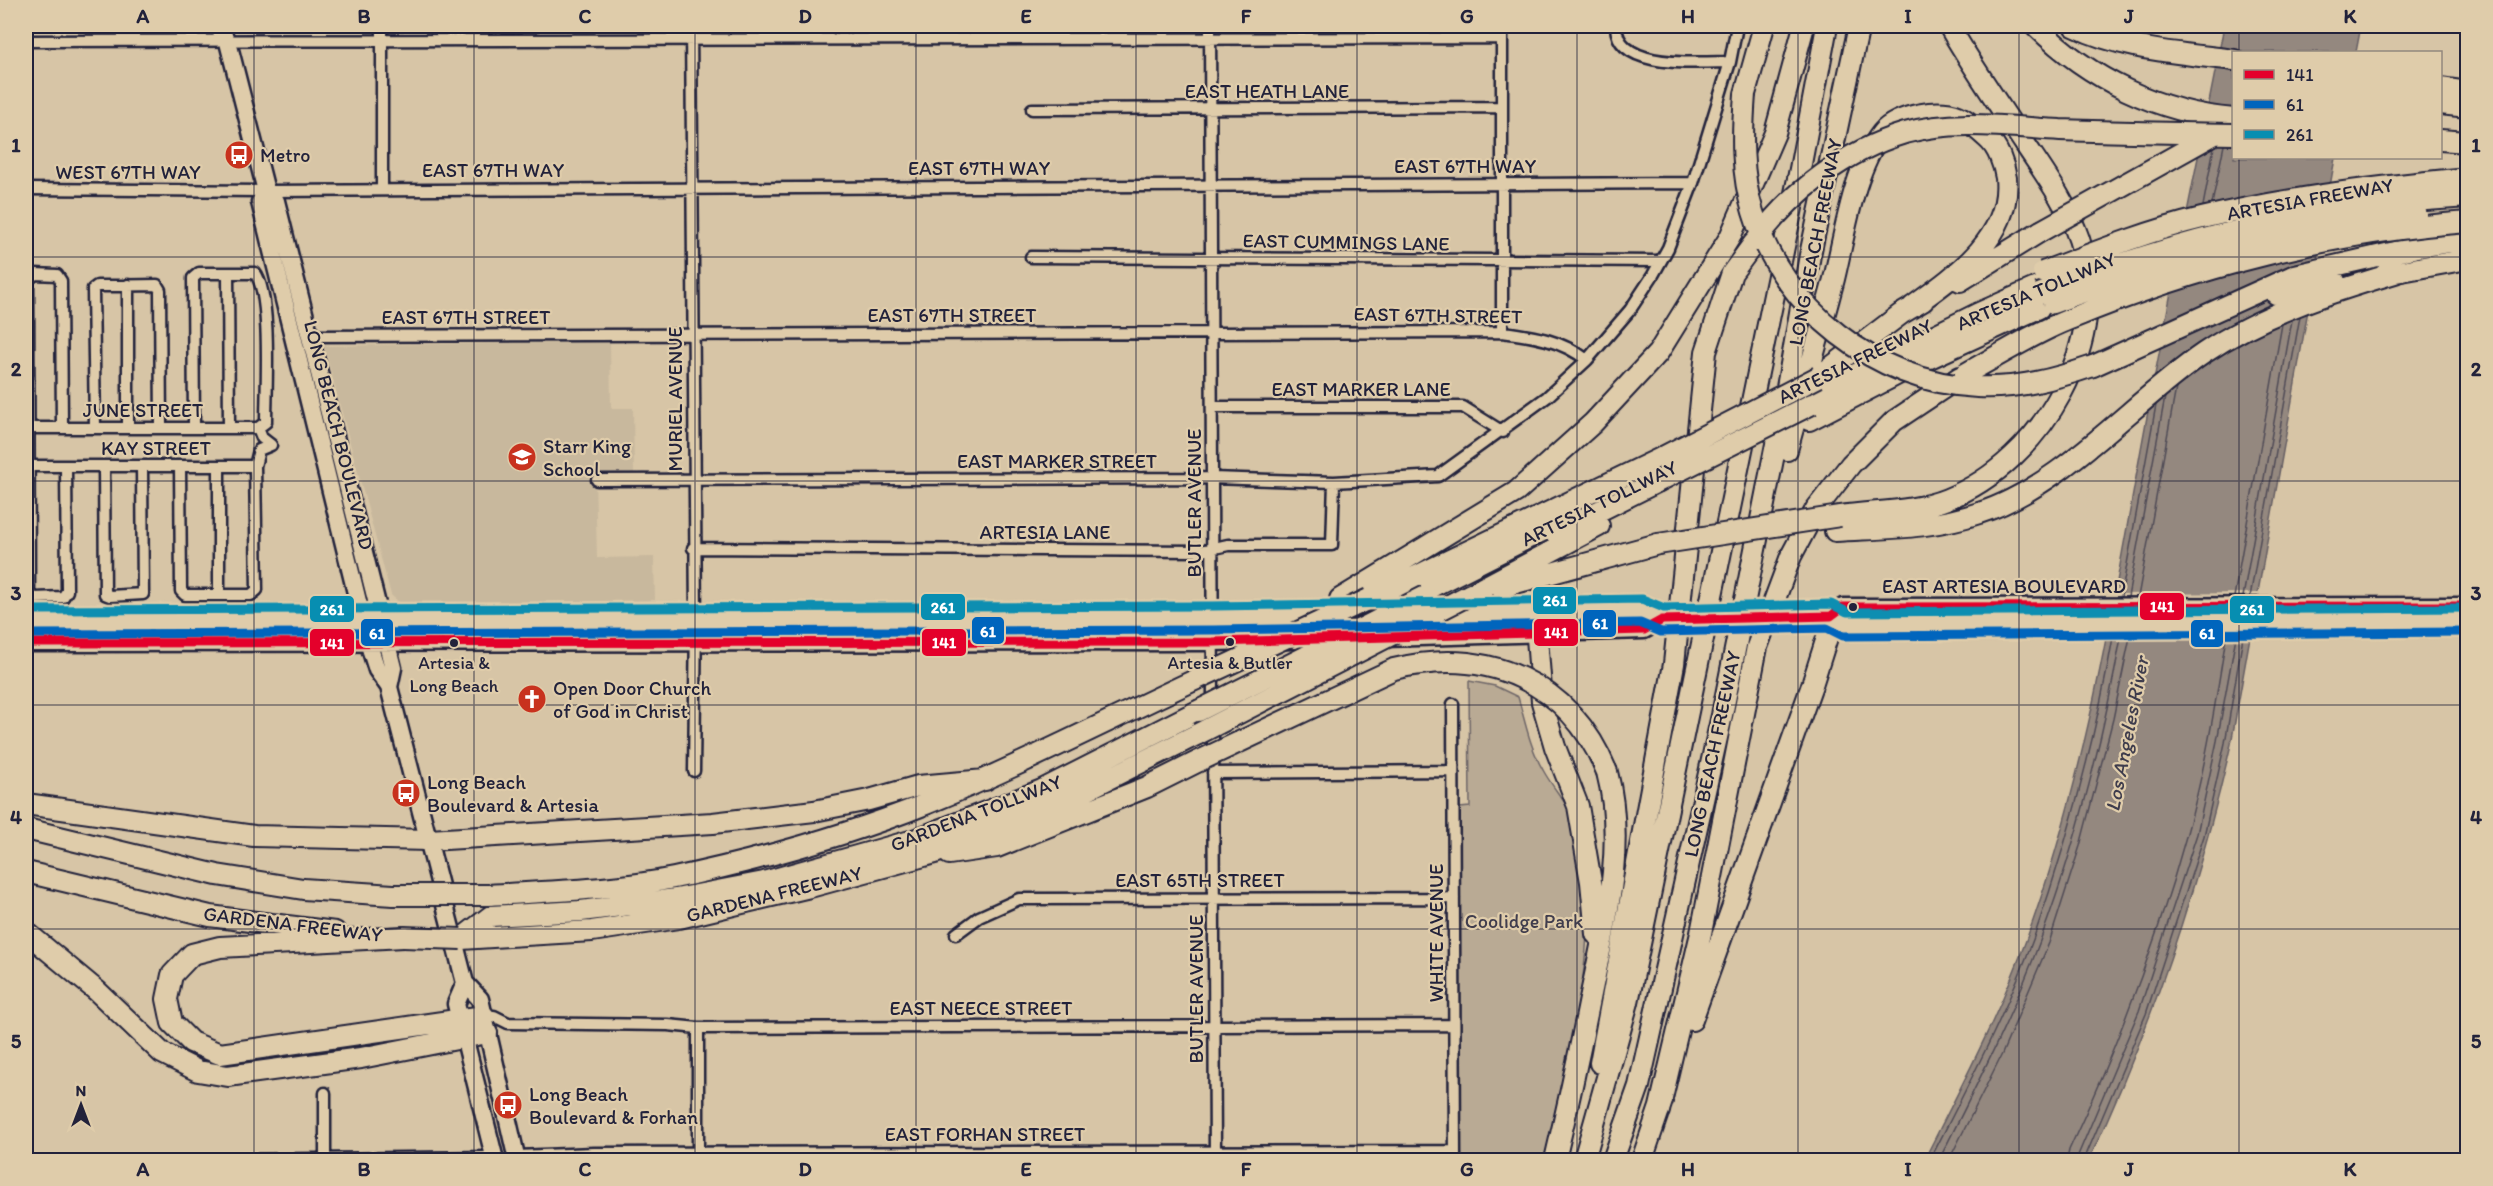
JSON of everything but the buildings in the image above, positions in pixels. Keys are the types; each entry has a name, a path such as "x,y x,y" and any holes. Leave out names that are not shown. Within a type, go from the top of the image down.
{"highway":[{"path":"1764,26 1745,94 1742,137 1746,177 1753,212 1766,246 1784,277 1809,307 1838,335 1874,358 1902,371 1942,383 1976,387 2011,386 2055,379 2093,366 2295,276 2325,267 2468,239"},
{"path":"1274,642 1516,492 1593,423 1658,353 1730,237 1775,133 1804,26"},
{"name":"LONG BEACH FREEWAY","path":"1585,1156 1628,1002 1745,444 1827,26"},
{"name":"LONG BEACH FREEWAY","path":"1614,1161 1640,1086 1722,714 1785,399 1810,255 1858,26"},
{"path":"1469,595 1658,544 1837,523 1948,499 2007,464 2052,413 2064,392 2079,348 2086,310 2087,274 2079,239 2063,201 1948,26"},
{"path":"2036,26 2055,45 2080,64 2123,88 2162,106 2198,116 2232,119"},
{"path":"2074,26 2094,35 2132,45 2232,60"},
{"path":"2442,88 2468,92"},
{"path":"2442,104 2468,107"},
{"path":"1722,714 1732,690 1761,551 1861,172 1883,131 1908,116 1938,112 1961,117 1991,141 2004,166 2007,194 1998,226 1972,259 1946,283 1912,307 1813,399"},
{"path":"1912,307 1983,268 2041,231 2232,124"},
{"path":"1585,1156 1609,1007 1674,664 1706,352 1720,303 1732,273 1769,222 1808,186 1853,156 1906,133 1961,125 2232,134"},
{"path":"2442,140 2468,142"},
{"name":"ARTESIA FREEWAY","path":"1469,595 1659,476 1813,399 1930,357 2111,246 2200,219 2288,200 2353,190 2468,178"},
{"name":"ARTESIA TOLLWAY","path":"2040,290 2144,247 2228,224 2333,202 2468,189"},
{"name":"ARTESIA TOLLWAY","path":"2040,290 2141,256 2266,222 2355,206 2468,197"},
{"name":"ARTESIA FREEWAY","path":"1274,642 1659,476 2040,290 2119,278 2202,252 2291,231 2378,219 2468,211"},
{"path":"1659,1111 1701,933 1757,646 1791,556 1816,508 1851,464 1894,421 1965,374 2068,319 2173,281 2261,257 2360,236 2468,222"},
{"path":"2215,310 2328,282 2395,273 2468,259"},
{"path":"1837,523 1917,526 1980,513 2013,499 2069,461 2202,354 2239,331 2271,315 2395,273"},
{"name":"ARTESIA TOLLWAY","path":"1418,597 1659,476"},
{"name":"GARDENA FREEWAY","path":"26,872 210,916 305,929 403,937 461,939 592,931 679,918 810,887 935,853 1068,799 1469,595"},
{"name":"GARDENA TOLLWAY","path":"461,939 491,916 581,911 676,899 764,882 914,840 1042,790 1198,707 1418,597"},
{"path":"1536,612 1542,702 1555,747 1578,806 1592,882 1596,937 1591,993"},
{"path":"1642,1161 1812,685 1830,628 1831,616"},
{"name":"GARDENA FREEWAY","path":"26,829 79,844 217,875 303,889 393,895 489,895 584,889 672,878 816,842 923,805 985,780 1274,642"},
{"path":"935,853 960,854 997,847 1206,767 1394,669 1423,662 1448,660 1482,665 1527,679 1558,700 1584,728 1598,749 1614,798 1616,847 1604,937 1555,1161"},
{"name":"GARDENA TOLLWAY","path":"718,867 752,877 878,844 1026,787 1198,707"},
{"path":"26,804 254,836 429,840 713,823 814,811 869,800 918,786 985,780"},
{"path":"26,932 96,991 162,1053 198,1071 228,1076 361,1058 461,1028"},
{"path":"403,937 220,947 192,954 172,975 167,999 172,1023 191,1042 220,1054 338,1035 461,1028 485,1024"}],"main road":[{"name":"LONG BEACH BOULEVARD","path":"217,26 228,42 266,191 276,201 393,668 389,687"},
{"path":"228,42 234,26"},
{"name":"LONG BEACH BOULEVARD","path":"266,191 260,202 362,620 377,670 389,687 465,983 480,999 517,1158"},
{"name":"EAST ARTESIA BOULEVARD","path":"26,622 381,619 1213,618 1641,611 1662,620 1831,616 1843,607 2049,615 2393,613 2468,606"},
{"name":"EAST ARTESIA BOULEVARD","path":"2393,613 2468,620"},
{"name":"EAST ARTESIA BOULEVARD","path":"26,643 696,640 1213,642 1644,630 1662,620"},
{"name":"LONG BEACH BOULEVARD","path":"465,983 456,1004 495,1159"}],"street":[{"path":"382,26 382,188"},
{"name":"MURIEL AVENUE","path":"691,26 693,548 696,620 694,771"},
{"name":"BUTLER AVENUE","path":"1210,26 1213,642 1206,767 1214,899 1215,1156"},
{"path":"1502,26 1502,332"},
{"path":"1616,26 1627,47 1646,58 1677,63 1730,62"},
{"name":"EAST MARKER STREET","path":"597,480 1212,478 1334,482 1438,476 1503,432 1547,397 1587,360 1630,310 1660,261 1693,183 1730,62 1737,26"},
{"path":"26,41 1502,38"},
{"name":"EAST HEATH LANE","path":"1032,109 1502,107"},
{"name":"EAST 67TH WAY","path":"266,191 382,188 1693,183"},
{"name":"WEST 67TH WAY","path":"26,189 266,191"},
{"name":"EAST CUMMINGS LANE","path":"1030,257 1502,262 1660,261"},
{"path":"228,273 229,428"},
{"path":"180,466 181,591 185,595 251,595 257,590 255,466 259,450 271,445 262,438 258,428 266,422 265,304 261,280 255,273 195,274 194,428"},
{"path":"62,428 61,281 57,275 35,274 28,280 27,428 29,593 34,598 63,597 67,591 66,466"},
{"path":"128,285 128,428"},
{"path":"94,428 93,289 97,286 128,285 157,285 160,290 161,428"},
{"name":"EAST 67TH STREET","path":"310,336 1211,331 1502,332 1541,337 1572,348 1587,360"},
{"name":"EAST MARKER LANE","path":"1212,407 1454,406 1482,416 1503,432"},
{"name":"JUNE STREET","path":"27,428 258,428"},
{"name":"KAY STREET","path":"27,466 255,466"},
{"path":"104,466 105,594 110,596 143,594 142,466"},
{"path":"219,466 219,595"},
{"name":"ARTESIA LANE","path":"693,548 1212,550 1228,545 1332,545 1334,482"},
{"name":"WHITE AVENUE","path":"1453,705 1455,1156"},
{"path":"1206,767 1453,771"},
{"name":"EAST 65TH STREET","path":"956,934 979,917 1019,899 1454,898"},
{"name":"EAST NEECE STREET","path":"508,1023 497,1031 485,1024 494,1016 508,1023 668,1024 698,1028 1214,1024 1454,1025"},
{"path":"698,1028 698,1156"},
{"path":"325,1093 325,1159"},
{"name":"EAST FORHAN STREET","path":"517,1158 1455,1156"},
{"path":"217,1161 495,1159"}],"shaded area":[{"path":"610,341 611,408 633,408 634,475 595,476 597,558 654,557 655,600 402,605 391,595 324,346"}],"green space":[{"name":"Coolidge Park","path":"1469,681 1495,686 1518,697 1538,762 1575,821 1586,869 1588,910 1586,952 1573,1037 1546,1160 1461,1160 1460,808 1470,807"}],"water":[{"name":"Los Angeles River","path":"2224,26 2361,26 2356,51 2232,51 2232,159 2335,159 2231,744 2188,904 2133,1059 2089,1160 1924,1160 2005,993 2049,874 2067,812 2096,686"}],"pier":[{"path":"2260,593 2253,633 2105,633 2112,594"}],"transit line":[{"name":"261","path":"26,610 1213,606 1642,599 1664,608 1831,604 1847,612 2468,608"},
{"name":"141","path":"26,643 1213,642 1644,630 1662,620 1831,616 1843,607 2468,606"},
{"name":"61","path":"26,634 1213,630 1640,623 1661,632 1827,628 1843,636 2468,632"}],"place":[{"name":"Metro","path":"239,155"},
{"name":"Starr King School","path":"522,457"},
{"name":"Artesia & Butler","path":"1230,642"},
{"name":"Artesia & Long Beach","path":"454,643"},
{"name":"Open Door Church of God in Christ","path":"532,699"},
{"name":"Long Beach Boulevard & Artesia","path":"406,793"},
{"name":"Long Beach Boulevard & Forhan","path":"508,1105"}]}
